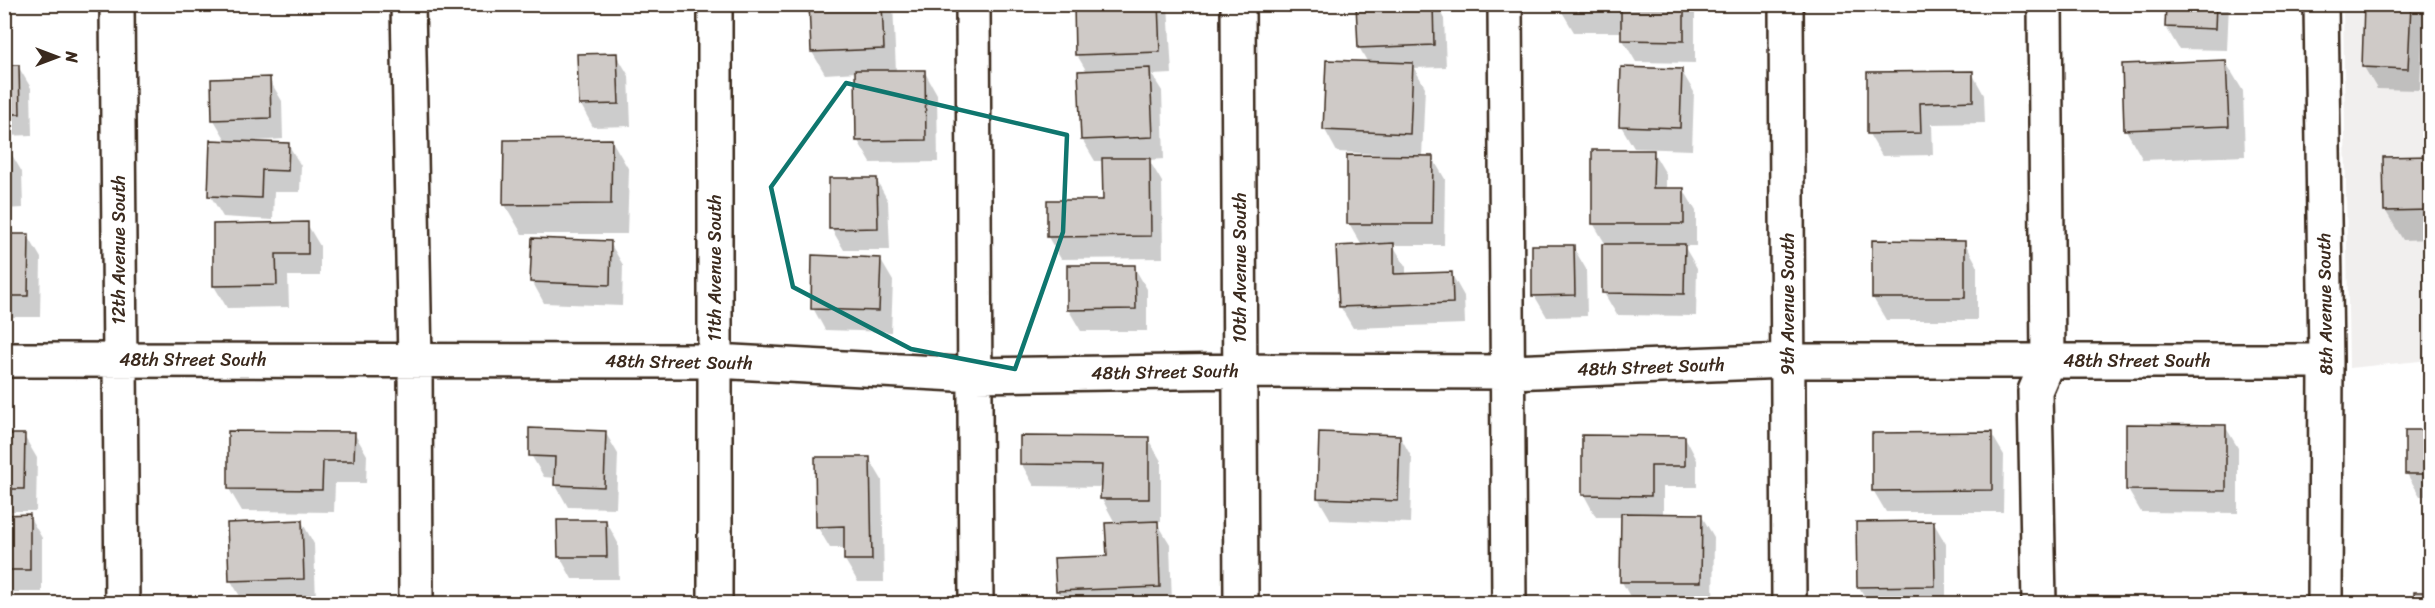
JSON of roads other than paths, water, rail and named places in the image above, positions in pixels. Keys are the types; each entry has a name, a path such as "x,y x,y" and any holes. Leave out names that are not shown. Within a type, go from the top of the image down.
{"street":[{"name":"12th Avenue South","path":"117,4 122,603"},
{"path":"408,4 415,361 416,603"},
{"name":"11th Avenue South","path":"715,4 715,603"},
{"path":"973,4 976,603"},
{"name":"10th Avenue South","path":"1238,4 1241,603"},
{"path":"1505,4 1509,603"},
{"name":"9th Avenue South","path":"1786,4 1789,603"},
{"path":"2039,603 2035,391 2048,362 2045,4"},
{"name":"8th Avenue South","path":"2321,4 2326,362 2325,603"},
{"name":"48th Street South","path":"4,360 715,361 975,375 1241,371 1508,372 1788,362 2326,362"}]}
